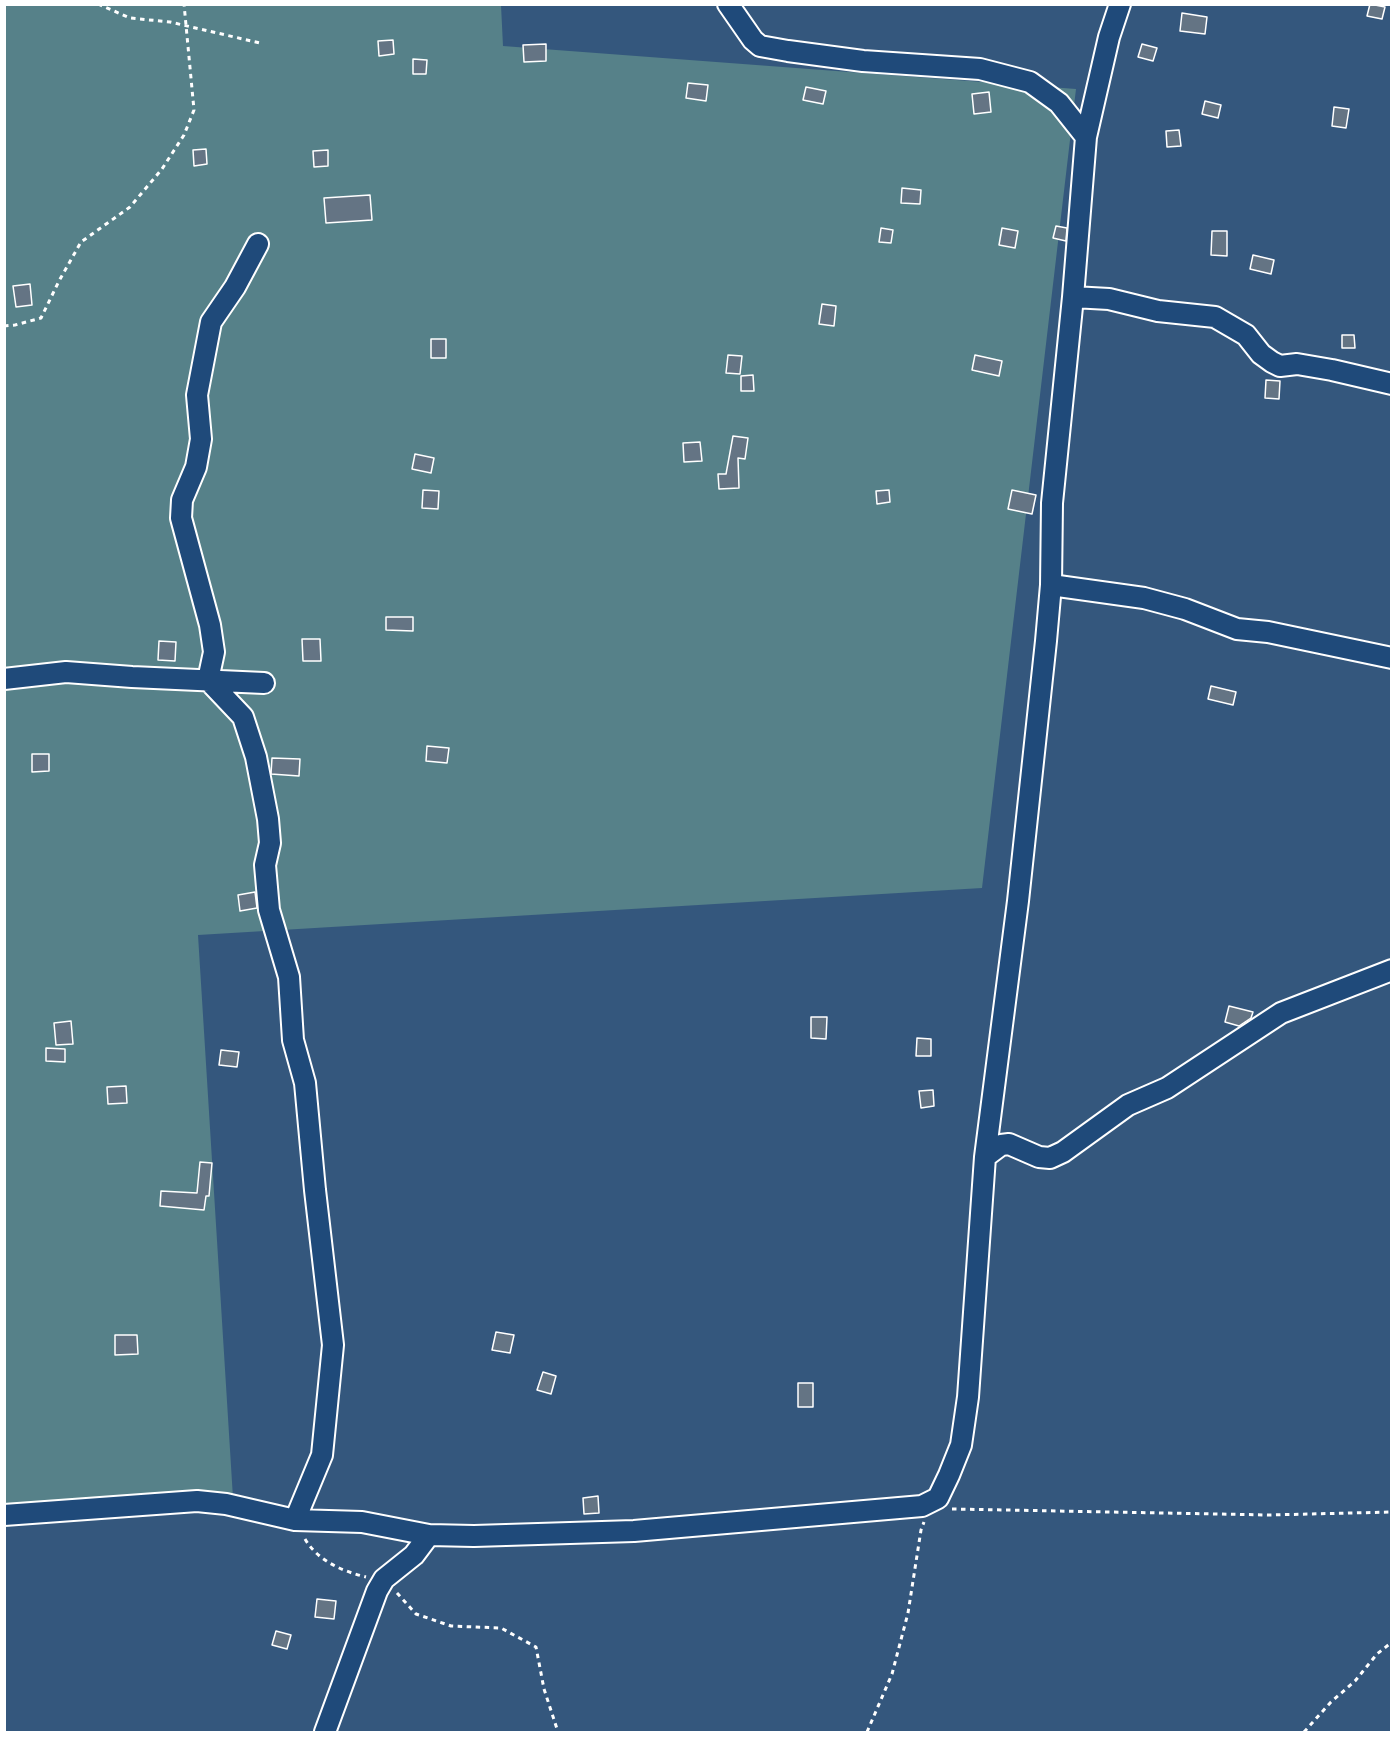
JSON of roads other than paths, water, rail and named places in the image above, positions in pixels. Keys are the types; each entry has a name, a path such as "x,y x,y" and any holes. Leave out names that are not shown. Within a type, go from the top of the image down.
{"street":[{"path":"728,4 753,40 760,46 863,61 981,69 1030,82 1059,103 1086,136"},
{"path":"4,1515 197,1501 226,1504 295,1520 362,1522 429,1535 474,1536 634,1531 922,1506 938,1498 961,1445 969,1386 985,1157 1038,726 1051,585 1052,503 1073,297 1086,136 1119,4"},
{"path":"208,680 214,652 210,625 180,518 182,500 196,467 201,439 197,394 210,322 235,287 258,244"},
{"path":"1073,297 1109,299 1158,311 1215,317 1246,335 1272,363 1280,366 1297,364 1309,366 1392,384"},
{"path":"1051,585 1144,598 1185,609 1237,629 1268,632 1392,658"},
{"path":"4,679 66,672 264,683"},
{"path":"208,680 243,717 256,757 268,819 270,843 265,866 269,910 288,977 292,1040 305,1083 332,1335 322,1455 295,1520"},
{"path":"985,1157 1001,1145 1009,1144 1039,1157 1050,1158 1063,1152 1128,1105 1167,1088 1281,1012 1392,970"},
{"path":"325,1732 377,1591 384,1580 414,1555 429,1535"}]}
